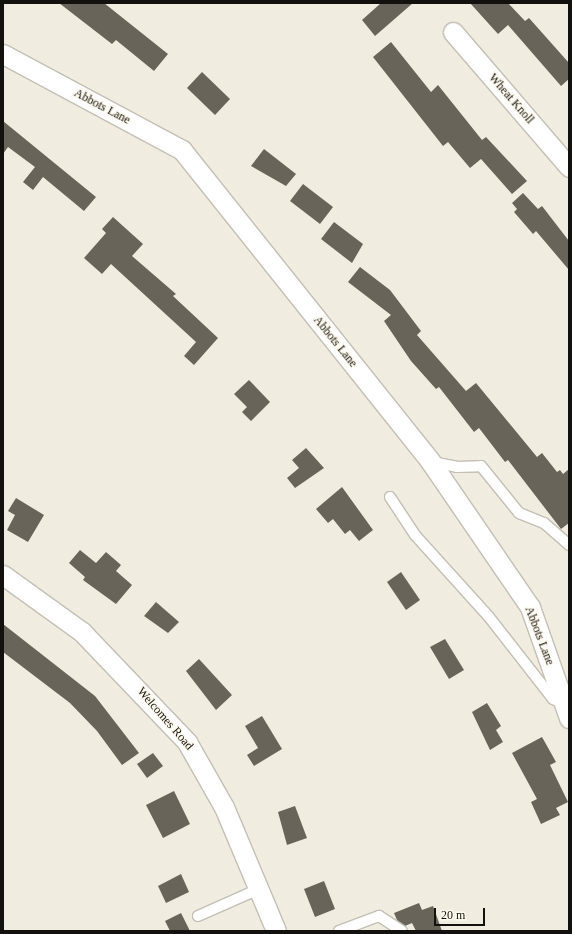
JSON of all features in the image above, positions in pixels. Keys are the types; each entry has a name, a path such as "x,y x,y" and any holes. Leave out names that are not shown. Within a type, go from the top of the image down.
{"street":[{"name":"Wheat Knoll","path":"453,32 569,166"},
{"name":"Abbots Lane","path":"3,54 182,150 430,461 530,607 566,711"},
{"name":"Welcomes Road","path":"3,575 82,632 187,742 224,807 276,931"}],"lane":[{"path":"430,461 457,467 481,466 519,513 544,523 569,545"},
{"path":"390,497 415,535 489,617 553,699 566,711"},
{"path":"198,916 259,889"},
{"path":"339,931 378,916 402,931"}],"building":[{"path":"59,3 104,3 168,54 154,71 116,40 112,44"},
{"path":"381,3 413,3 375,36 362,20"},
{"path":"470,3 508,3 525,21 529,18 569,63 569,79 561,86 508,25 498,34"},
{"path":"391,42 431,92 438,85 482,140 486,137 527,181 512,194 481,159 470,168 448,142 443,146 373,57"},
{"path":"202,72 230,99 215,115 187,88"},
{"path":"3,121 96,197 84,211 43,177 33,190 23,182 35,167 8,147 3,154"},
{"path":"264,149 296,174 286,186 251,166"},
{"path":"303,184 333,207 320,224 290,201"},
{"path":"523,193 538,209 542,206 569,241 569,270 536,231 533,234 514,212 517,209 512,203"},
{"path":"113,217 143,244 132,256 176,294 173,296 218,338 194,365 184,356 196,342 111,264 102,274 84,258 106,233 102,229"},
{"path":"334,222 363,244 352,263 321,239"},
{"path":"360,267 390,290 421,331 417,335 466,391 476,383 537,457 542,453 557,472 560,470 563,474 569,469 569,523 561,529 508,460 505,462 479,428 474,432 439,387 436,389 411,361 384,321 391,315 348,282"},
{"path":"249,380 270,402 251,421 242,412 247,407 234,394"},
{"path":"306,448 324,468 295,488 287,478 299,468 292,460"},
{"path":"342,487 373,530 359,541 350,530 345,534 333,519 328,523 316,509"},
{"path":"16,498 44,515 28,542 7,530 15,515 8,511"},
{"path":"80,550 96,563 106,552 121,565 116,571 132,585 116,604 83,580 85,577 69,563"},
{"path":"401,572 420,600 406,610 387,582"},
{"path":"156,602 179,622 168,633 144,616"},
{"path":"3,624 95,696 139,753 122,765 97,731 70,703 3,652"},
{"path":"445,639 464,670 449,679 430,647"},
{"path":"199,659 232,695 216,710 186,671"},
{"path":"487,703 501,726 496,730 503,742 490,750 472,712"},
{"path":"262,716 282,749 254,766 247,755 258,748 245,726"},
{"path":"542,737 556,762 550,765 568,802 556,808 560,815 541,824 531,802 537,799 512,753"},
{"path":"153,753 163,766 147,778 137,764"},
{"path":"174,791 190,824 163,838 146,805"},
{"path":"295,806 307,838 287,845 278,812"},
{"path":"181,874 189,892 166,903 158,886"},
{"path":"324,881 335,909 315,917 304,889"},
{"path":"419,903 422,910 433,906 442,931 416,931 412,923 405,926 397,920 394,913"},
{"path":"181,913 190,931 170,931 165,921"}]}
